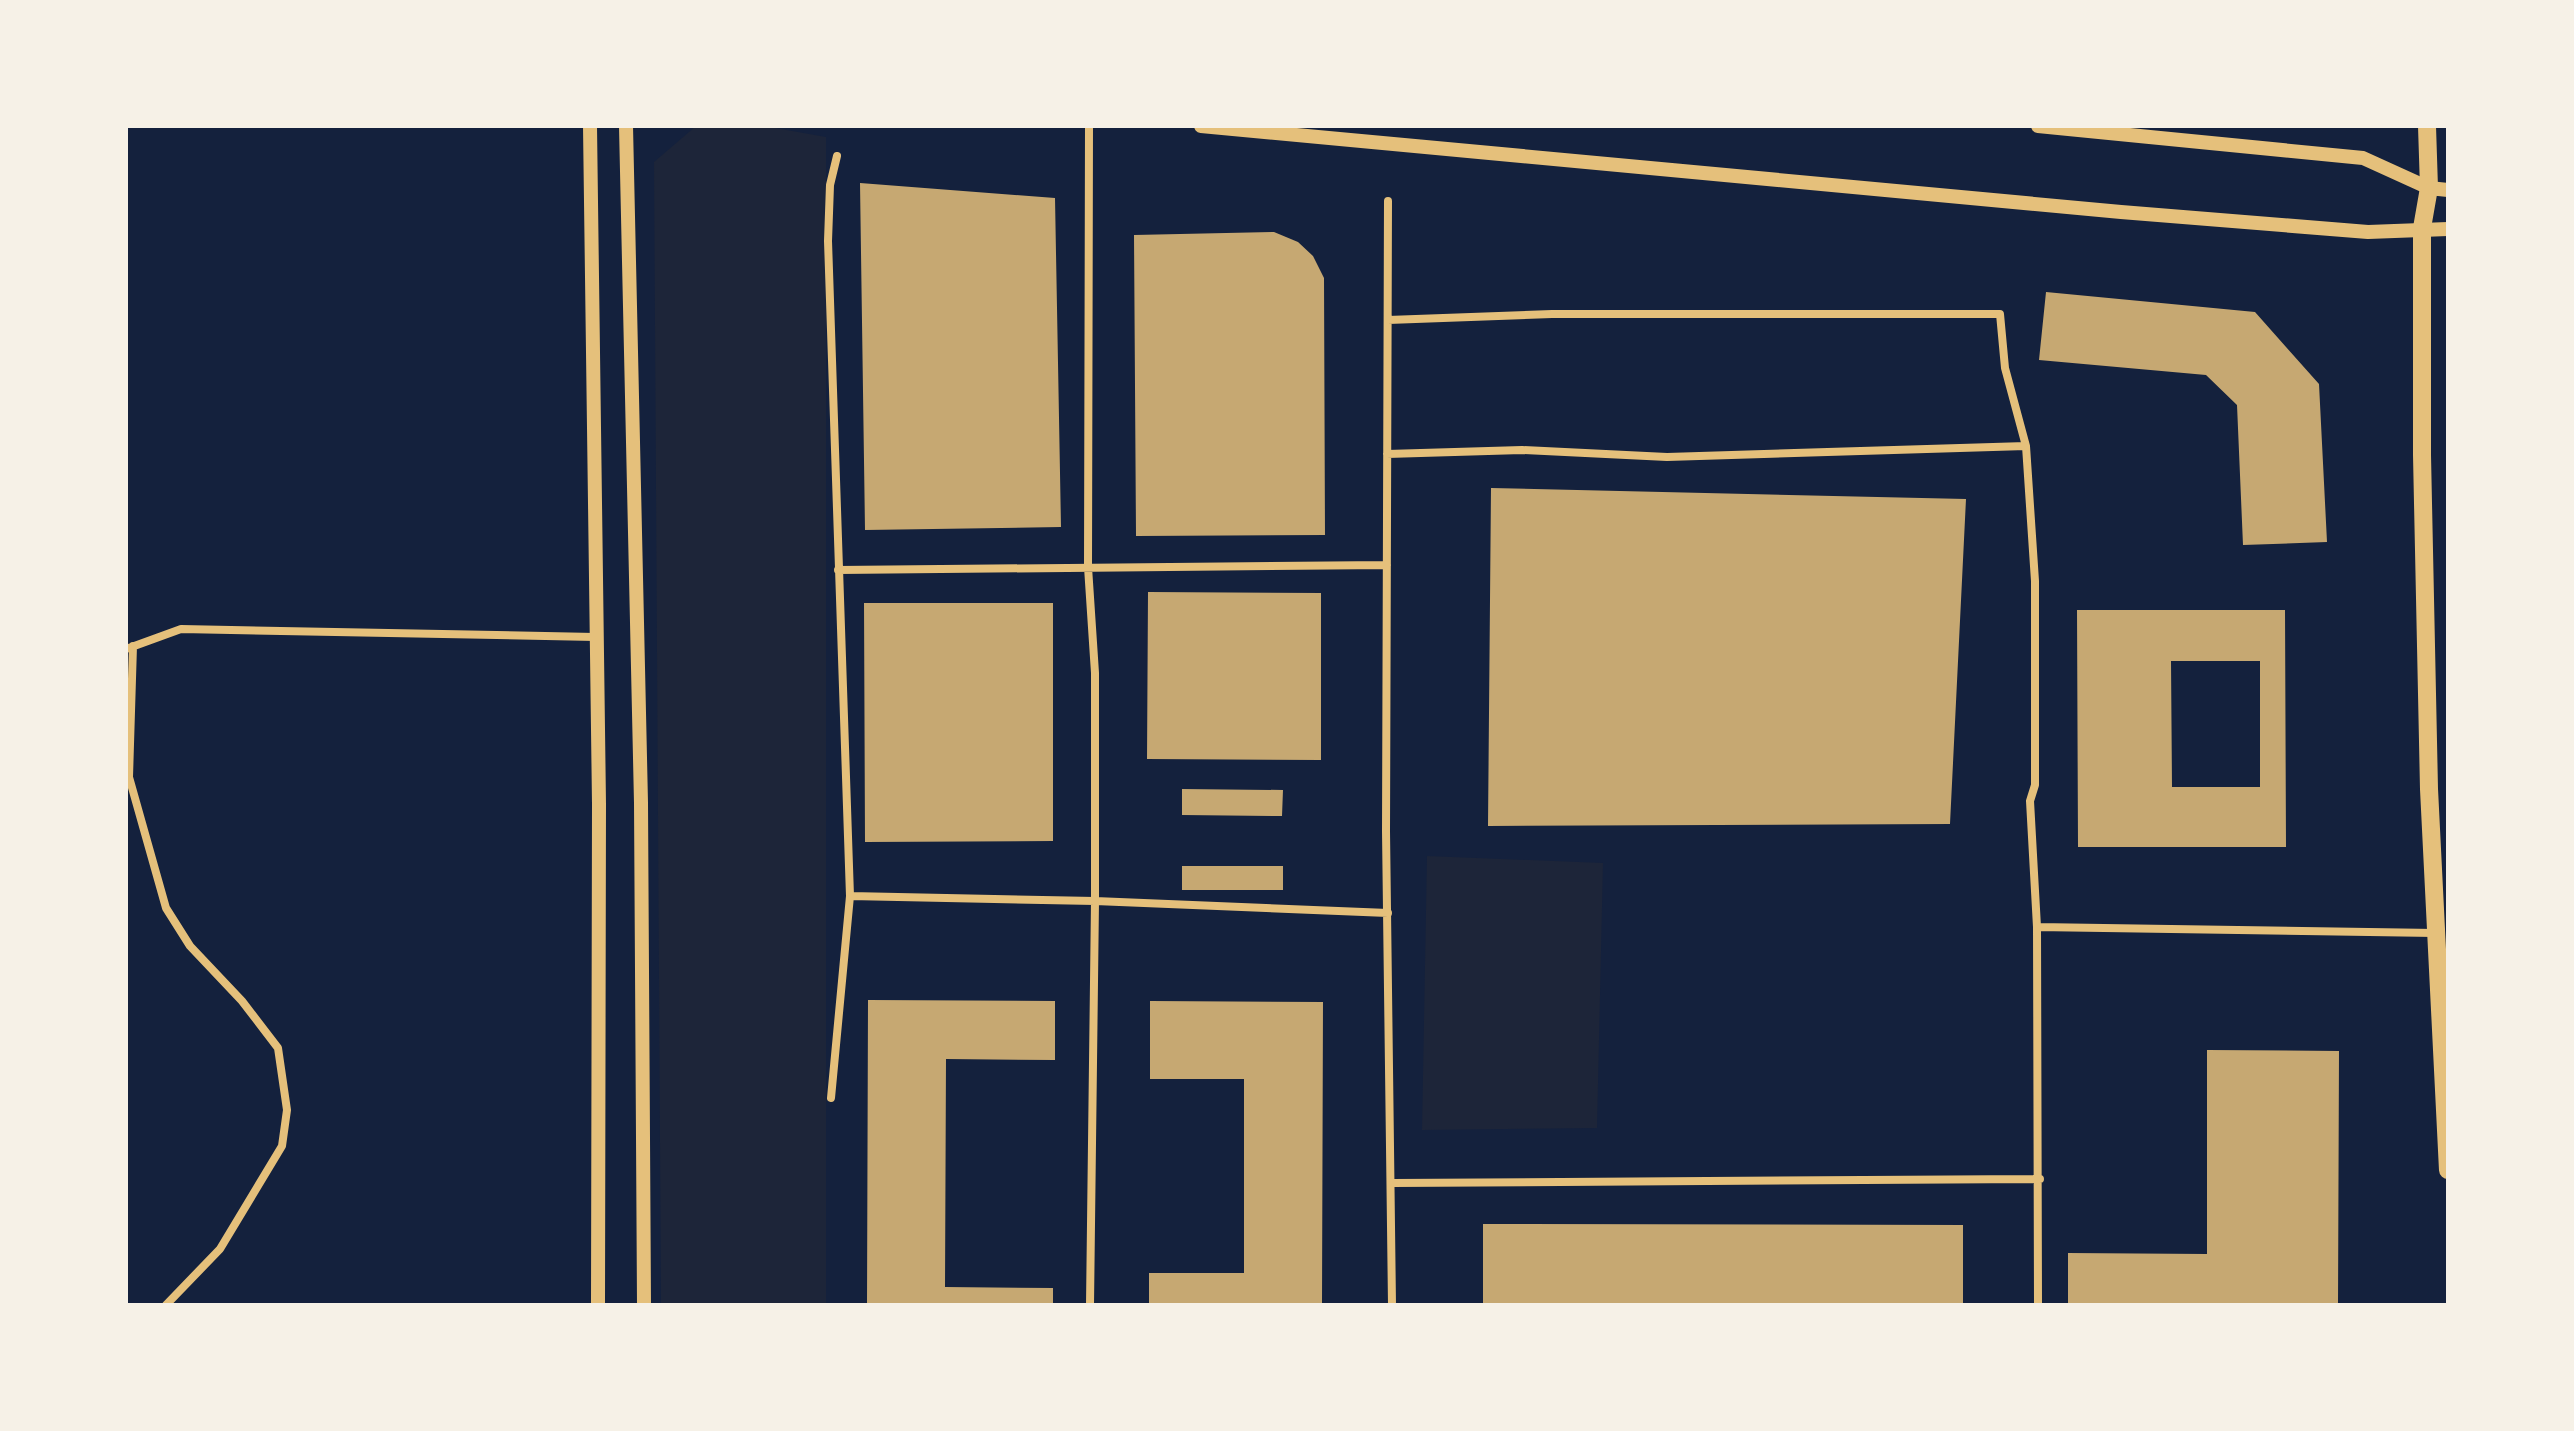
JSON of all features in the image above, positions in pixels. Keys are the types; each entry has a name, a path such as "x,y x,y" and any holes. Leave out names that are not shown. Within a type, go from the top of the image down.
{"main road":[{"path":"2427,126 2438,189 2422,228 2422,471 2435,933 2448,1170"}],"street":[{"path":"590,126 599,804 598,1305"},
{"path":"626,126 641,803 644,1305"},
{"path":"1089,126 1088,567 1095,673 1090,1305"},
{"path":"1201,126 2121,212 2368,232 2448,229"},
{"path":"2038,126 2363,158 2438,189"},
{"path":"831,1098 850,896 828,241 830,185 837,156"},
{"path":"1388,201 1388,913 1392,1305"},
{"path":"1388,320 1552,314 2000,314 2005,368 2026,446 2035,581 2035,785 2030,801 2037,927 2038,1305"},
{"path":"1387,454 1522,450 1667,457 2026,446"},
{"path":"838,570 1387,565"},
{"path":"166,1305 220,1249 282,1146 287,1110 278,1048 242,1001 190,946 166,908 129,777 130,647 181,629 595,637"},
{"path":"850,896 1095,901 1388,913"},
{"path":"2037,927 2435,933"},
{"path":"1393,1183 2040,1179"}],"shaded area":[{"path":"696,126 764,126 826,137 826,1305 661,1305 654,162"},
{"path":"1427,856 1603,863 1597,1128 1422,1130"}],"building":[{"path":"860,183 1055,198 1061,527 865,530"},
{"path":"1274,232 1298,242 1313,256 1324,278 1325,535 1136,536 1134,235"},
{"path":"2046,292 2255,312 2319,384 2327,542 2243,545 2237,405 2206,375 2039,360"},
{"path":"1491,488 1966,499 1950,824 1488,826"},
{"path":"1148,592 1321,593 1321,760 1147,759"},
{"path":"864,603 1053,603 1053,841 865,842"},
{"path":"2077,610 2285,610 2286,847 2078,847","holes":["2171,661 2260,661 2260,787 2172,787"]},
{"path":"1182,789 1283,790 1282,816 1182,815"},
{"path":"1182,866 1283,866 1283,890 1182,890"},
{"path":"868,1000 1055,1001 1055,1060 946,1059 945,1287 1053,1288 1053,1305 867,1305"},
{"path":"1150,1001 1323,1002 1322,1305 1149,1305 1149,1273 1244,1273 1244,1079 1150,1079"},
{"path":"2207,1050 2339,1051 2338,1305 2068,1305 2068,1253 2207,1254"},
{"path":"1483,1224 1963,1225 1963,1305 1483,1305"}]}
